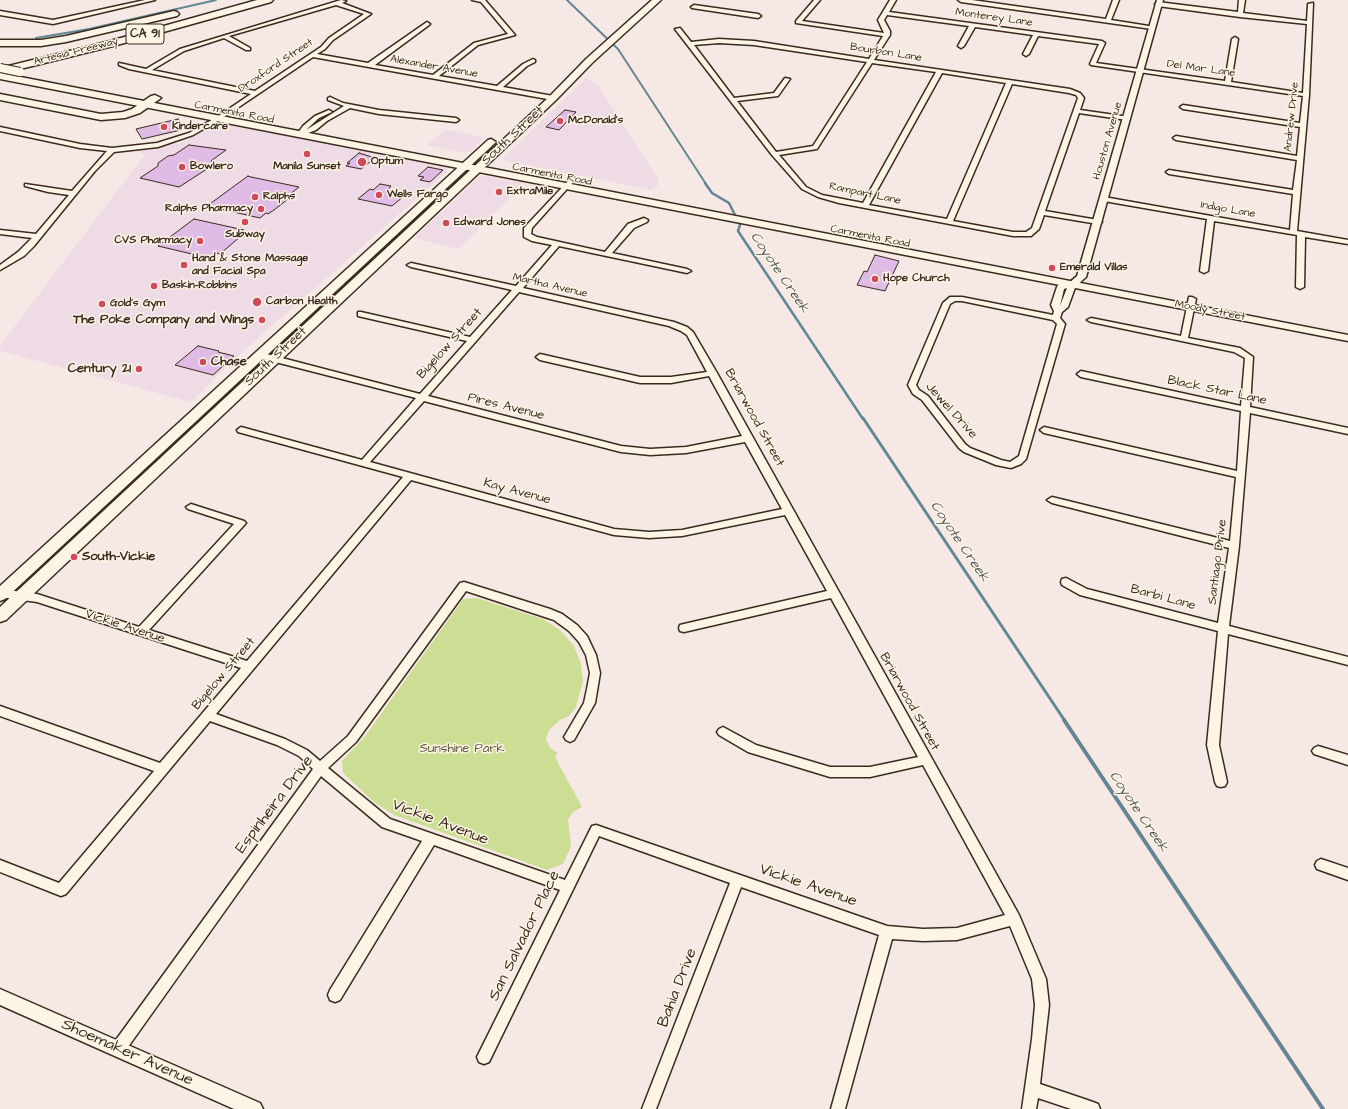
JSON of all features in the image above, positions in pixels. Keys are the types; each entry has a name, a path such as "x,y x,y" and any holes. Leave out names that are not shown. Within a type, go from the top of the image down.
{"highway":[{"name":"Artesia Freeway","path":"0,62 113,35 242,0"},
{"path":"113,35 133,33 253,0"},
{"path":"1,72 261,0"},
{"name":"Artesia Freeway","path":"1,72 268,0"},
{"path":"0,43 41,43 66,39 191,11 222,6"},
{"path":"0,97 101,117 125,115 136,111 151,101"}],"main road":[{"path":"587,59 625,24 647,0"},
{"path":"625,24 656,0"},
{"name":"South Street","path":"525,111 541,96 587,59"},
{"name":"South Street","path":"0,616 267,358 474,164 553,98 587,59"},
{"name":"Carmenita Road","path":"1,72 20,72 151,101 219,118 306,130 474,164"},
{"name":"Carmenita Road","path":"1,72 151,101 228,112 306,130 772,222 1072,285"},
{"name":"South Street","path":"1,594 267,358 474,164 498,135"},
{"name":"Carmenita Road","path":"772,222 1081,277"},
{"name":"Moody Street","path":"1081,277 1348,338"},
{"name":"Moody Street","path":"1072,285 1348,329"}],"street":[{"path":"0,13 53,22 119,5 152,0"},
{"path":"148,70 182,50 346,0"},
{"path":"434,77 476,44 512,35 484,1 475,0"},
{"path":"702,0 694,7 758,16"},
{"path":"817,0 798,22 887,35"},
{"path":"774,154 815,148 872,61 887,35 887,31 881,20 893,0"},
{"path":"961,0 1020,6 1152,26"},
{"path":"1108,20 1116,0"},
{"path":"1240,14 1242,0"},
{"name":"Droxford Street","path":"0,129 80,146 112,150 139,148 179,138 200,130 219,118 368,14 338,2"},
{"path":"1159,2 1310,23"},
{"name":"Houston Avenue","path":"1081,277 1098,222 1159,2"},
{"name":"Andrew Drive","path":"1293,232 1306,95 1311,4"},
{"name":"Monterey Lane","path":"884,13 1102,43 1093,64"},
{"path":"370,65 427,24"},
{"path":"961,46 973,25"},
{"name":"Rampart Lane","path":"678,29 774,154 804,188 820,196 865,206 1013,234 1028,234 1035,229 1041,212"},
{"path":"1026,54 1036,34"},
{"path":"224,36 248,49"},
{"path":"1228,83 1235,39"},
{"name":"Bourbon Lane","path":"690,44 719,41 754,43 1070,91 1078,94 1081,98 1076,111"},
{"name":"Alexander Avenue","path":"311,55 553,98"},
{"path":"498,88 525,65 533,61"},
{"path":"121,64 256,93"},
{"name":"Del Mar Lane","path":"1093,64 1306,95"},
{"path":"865,206 940,71"},
{"path":"733,100 776,95 787,79"},
{"path":"949,222 1010,82"},
{"path":"330,99 341,104 379,112 456,120"},
{"path":"306,130 317,117 341,104"},
{"path":"306,130 349,106"},
{"path":"1183,107 1302,126"},
{"path":"1098,222 1041,212 1076,111 1126,118"},
{"path":"1176,138 1299,158"},
{"path":"0,268 21,254 112,150"},
{"path":"1169,172 1297,193"},
{"path":"570,183 528,228 527,235 687,271"},
{"path":"27,185 48,190 73,193"},
{"name":"Indigo Lane","path":"1104,199 1348,242"},
{"path":"1204,271 1211,218"},
{"path":"607,254 631,226 644,220"},
{"path":"0,232 38,236"},
{"path":"1300,287 1301,234"},
{"name":"Bigelow Street","path":"364,463 558,243"},
{"name":"Martha Avenue","path":"410,265 671,324 684,329"},
{"path":"1057,314 1064,307 1072,285 1081,277"},
{"name":"Jewel Drive","path":"953,299 962,299 1057,314 1061,325 1023,457 1018,462 1011,465 967,450 959,443 925,398 916,392 912,386 947,303 953,299"},
{"path":"1091,320 1184,339 1191,303"},
{"path":"361,314 472,340"},
{"name":"Briarwood Street","path":"684,329 690,334 713,373 1014,920 1039,979 1042,1005 1029,1109"},
{"name":"Santiago Drive","path":"1184,339 1237,350 1247,355 1249,360 1241,475 1234,546 1223,629 1213,746 1221,782"},
{"path":"540,357 640,380 671,380 713,373"},
{"name":"Pires Avenue","path":"267,358 621,449 650,452 686,450 749,438"},
{"name":"Black Star Lane","path":"1081,374 1348,431"},
{"name":"Kay Avenue","path":"241,430 614,532 649,535 682,533 789,511"},
{"path":"1044,430 1241,475"},
{"name":"Bigelow Street","path":"0,866 61,890 409,476"},
{"path":"1052,500 1234,546"},
{"path":"141,632 241,523 191,508"},
{"name":"Barbi Lane","path":"1066,582 1084,592 1348,661"},
{"name":"Espinheira Drive","path":"118,1049 320,768 352,739 464,586 558,617 573,628 583,639 591,655 595,673 589,703 570,737"},
{"path":"684,628 834,593"},
{"name":"Vickie Avenue","path":"1,594 37,598 249,666"},
{"path":"0,712 162,769"},
{"name":"Vickie Avenue","path":"208,716 281,742 303,753 371,812 386,823 430,840 568,887"},
{"path":"722,732 752,749 830,772 870,772 925,760"},
{"path":"1318,752 1348,760"},
{"name":"Vickie Avenue","path":"596,830 887,932 923,935 957,934 996,922 1014,920"},
{"name":"San Salvador Place","path":"484,1056 596,830"},
{"path":"335,996 430,840"},
{"path":"1321,865 1348,874"},
{"name":"Bahia Drive","path":"649,1109 738,879"},
{"path":"838,1109 887,932"},
{"name":"Shoemaker Avenue","path":"0,996 254,1109"},
{"path":"1032,1089 1093,1109"}],"shaded area":[{"path":"586,78 598,85 658,179 658,185 652,190 506,161 503,158"},
{"path":"232,122 447,168 448,171 230,363 191,402 0,351 0,346 145,154 138,152 180,143 217,124"},
{"path":"445,130 484,138 471,151 465,153 427,145"},
{"path":"486,176 524,183 459,249 414,238 479,177"}],"green space":[{"name":"Sunshine Park","path":"477,598 543,619 560,630 574,646 581,664 583,681 576,707 569,716 560,720 549,730 546,739 550,748 558,753 555,757 582,807 573,812 568,820 571,846 563,864 547,870 394,815 375,803 343,773 342,761 366,735 463,599"}],"building":[{"name":"McDonald's","path":"565,110 576,112 559,130 546,127"},
{"name":"Kindercare","path":"178,119 185,129 142,139 136,129"},
{"name":"Bowlero","path":"189,145 226,150 211,161 214,162 205,168 207,169 179,187 140,178 158,166 158,163 168,156 174,155"},
{"name":"Optum","path":"359,153 375,158 361,169 346,166 350,163 347,163"},
{"path":"428,167 443,170 430,182 420,180 424,177 418,176"},
{"name":"Ralphs","path":"248,176 299,187 289,195 292,195 288,199 274,210 268,214 266,213 260,218 207,206"},
{"name":"Wells Fargo","path":"380,184 391,186 386,192 404,196 392,206 358,199 370,189 373,190"},
{"name":"CVS Pharmacy","path":"194,219 244,230 237,236 241,236 220,254 216,253 209,258 158,246"},
{"name":"Hope Church","path":"875,255 899,261 885,291 857,285 864,271 867,272"},
{"name":"Chase","path":"198,346 234,356 213,375 175,365"}],"waterway":[{"path":"36,38 89,29 216,0"},
{"name":"Coyote Creek","path":"567,0 618,49 706,184"},
{"name":"Coyote Creek","path":"705,183 712,193 729,203 740,225 738,231 863,419"},
{"name":"Coyote Creek","path":"863,418 1065,721"},
{"name":"Coyote Creek","path":"1064,720 1323,1109"}],"place":[{"name":"McDonald's","path":"560,121"},
{"name":"Kindercare","path":"164,127"},
{"name":"Manila Sunset","path":"307,154"},
{"name":"Optum","path":"362,162"},
{"name":"Bowlero","path":"182,167"},
{"name":"ExtraMile","path":"499,192"},
{"name":"Wells Fargo","path":"379,195"},
{"name":"Ralphs","path":"255,197"},
{"name":"Ralphs Pharmacy","path":"261,209"},
{"name":"Subway","path":"245,222"},
{"name":"Edward Jones","path":"446,223"},
{"name":"CVS Pharmacy","path":"200,241"},
{"name":"Hand & Stone Massage and Facial Spa","path":"184,265"},
{"name":"Emerald Villas","path":"1052,268"},
{"name":"Hope Church","path":"875,279"},
{"name":"Baskin-Robbins","path":"154,286"},
{"name":"Carbon Health","path":"257,302"},
{"name":"Gold's Gym","path":"102,304"},
{"name":"The Poke Company and Wings","path":"262,320"},
{"name":"Chase","path":"203,362"},
{"name":"Century 21","path":"139,369"},
{"name":"South-Vickie","path":"74,557"}]}
